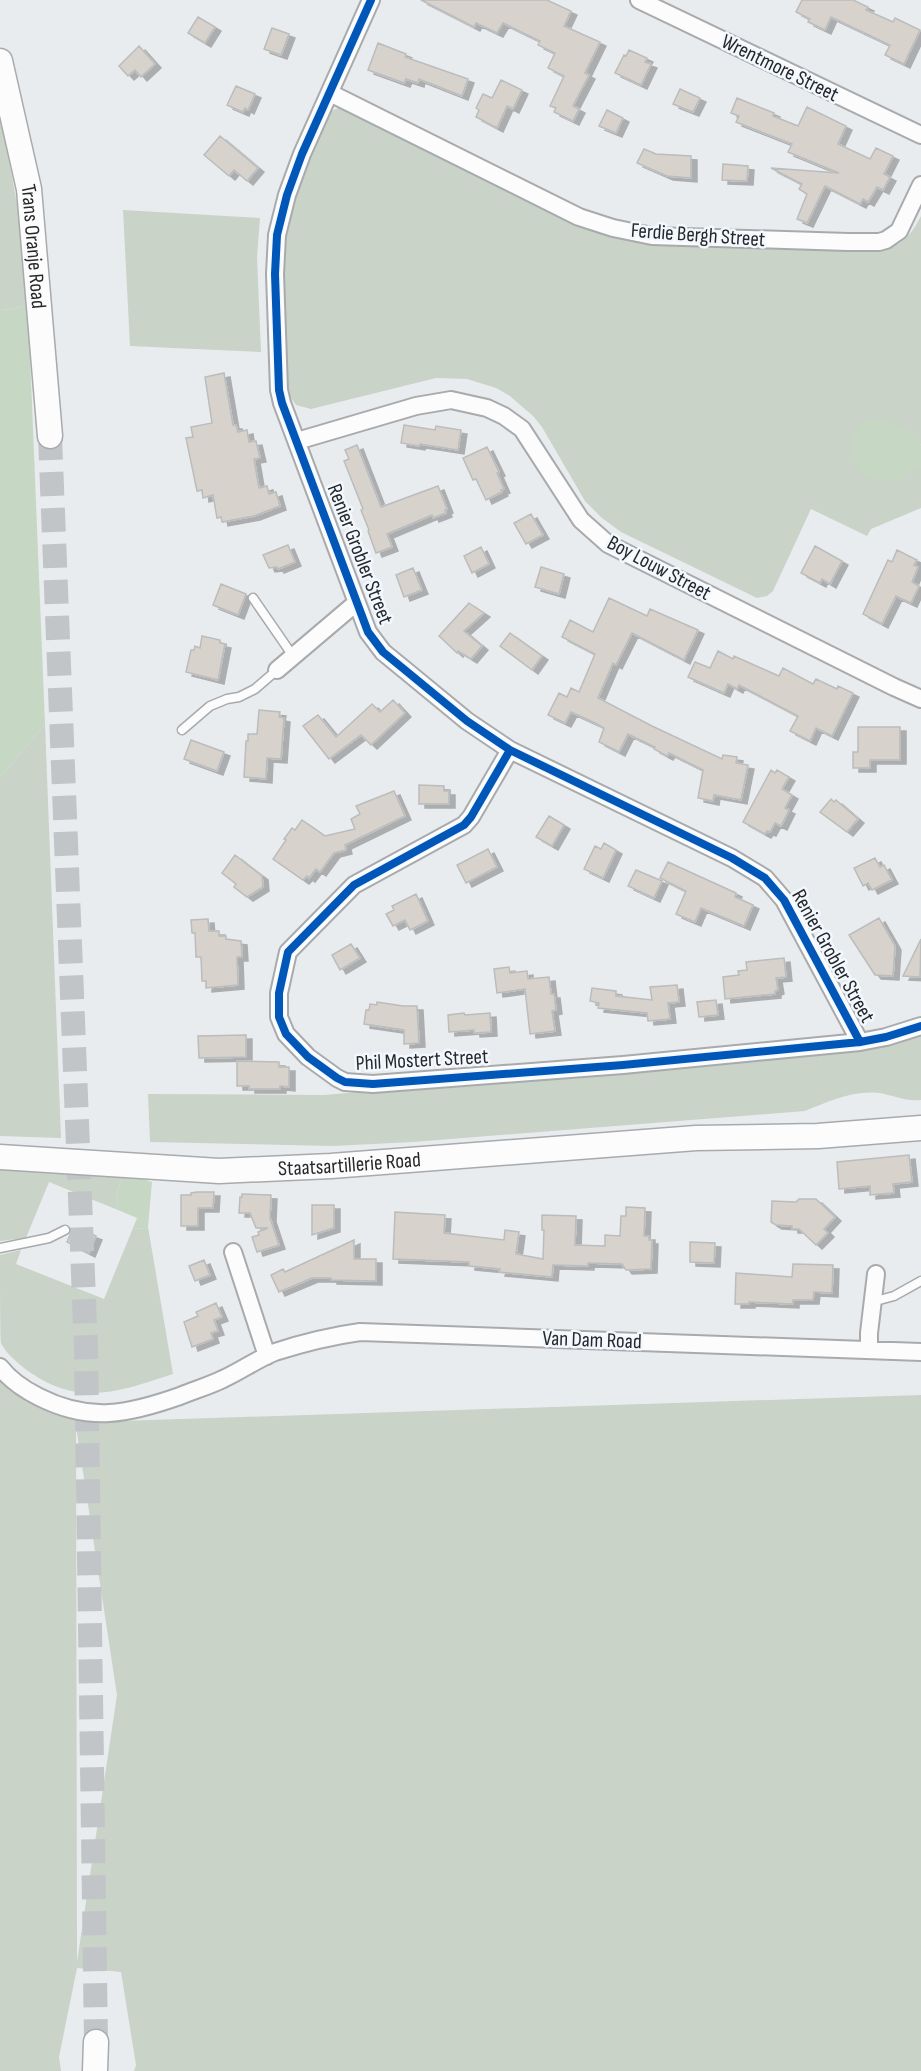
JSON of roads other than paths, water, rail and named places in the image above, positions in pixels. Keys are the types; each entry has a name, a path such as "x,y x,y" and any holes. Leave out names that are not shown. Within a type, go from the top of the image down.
{"street":[{"name":"Renier Grobler Street","path":"371,0 302,154 287,195 277,235 275,274 279,390 282,403 368,632 383,652 467,721 510,750 732,858 765,878 784,900 860,1041"},
{"name":"Wrentmore Street","path":"639,0 921,135"},
{"name":"Trans Oranje Road","path":"0,61 29,189 50,436"},
{"name":"Ferdie Bergh Street","path":"330,93 579,217 613,228 652,236 848,242 886,240 899,231 921,185"},
{"name":"Boy Louw Street","path":"297,441 416,406 451,400 487,408 522,429 581,520 608,544 921,699"},
{"path":"277,670 356,603"},
{"name":"Phil Mostert Street","path":"510,750 464,825 354,885 288,952 279,993 279,1017 286,1034 308,1057 330,1074 345,1082 373,1084 623,1065 860,1041 886,1037 921,1026"},
{"name":"Staatsartillerie Road","path":"696,1138 745,1129 921,1115"},
{"name":"Staatsartillerie Road","path":"0,1157 230,1170 331,1166 696,1138 818,1136 921,1128"},
{"path":"233,1252 267,1356"},
{"path":"869,1349 876,1274"},
{"name":"Van Dam Road","path":"0,1367 27,1391 54,1404 86,1413 108,1414 149,1407 220,1381 267,1356 316,1340 360,1332 921,1352"},
{"path":"95,2071 96,2042"}],"lane":[{"path":"253,598 293,656"},
{"path":"182,730 210,706 239,697 255,689 277,670"},
{"path":"0,1248 49,1238 65,1230"},
{"path":"872,1302 894,1296 921,1281"}],"tunnel":[{"path":"50,436 86,1350 96,2042"}]}
